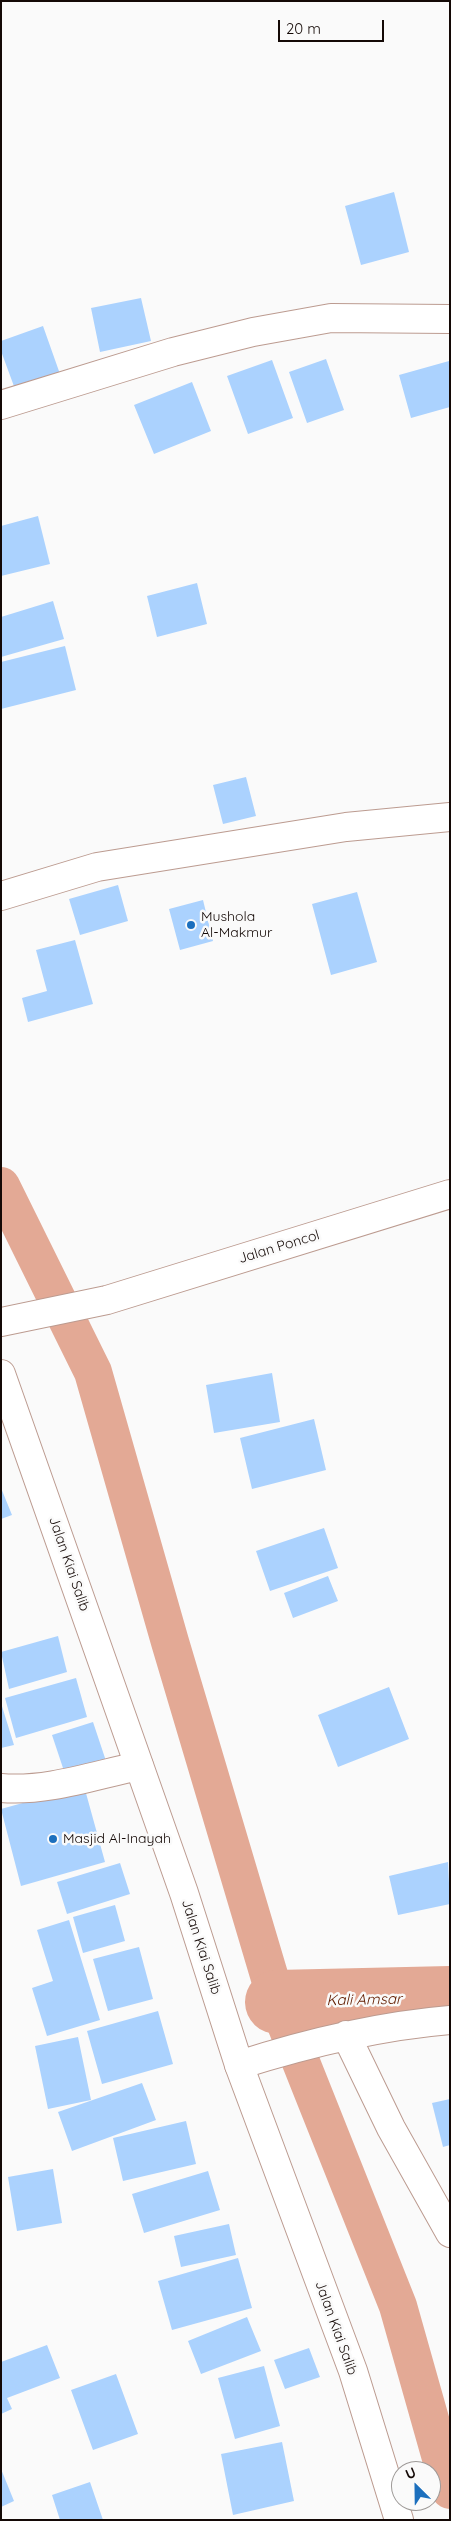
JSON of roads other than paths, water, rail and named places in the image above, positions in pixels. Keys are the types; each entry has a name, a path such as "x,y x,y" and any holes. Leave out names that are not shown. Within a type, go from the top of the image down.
{"street":[{"path":"1,405 173,352 253,332 331,318 450,318"},
{"path":"1,896 97,867 346,826 450,817"},
{"name":"Jalan Poncol","path":"1,1322 39,1316 107,1300 450,1194"},
{"name":"Jalan Kiai Salib","path":"1,1374 184,1892 239,2066 352,2371 400,2520"},
{"path":"1,1788 19,1789 52,1785 140,1766"},
{"path":"239,2066 274,2054 340,2037 399,2025 450,2020"},
{"path":"340,2037 450,2233"}],"waterway":[{"path":"1,1186 93,1372 170,1642 277,2002 398,2306 450,2490"},
{"name":"Kali Amsar","path":"277,2002 450,1998"}],"place":[{"name":"Mushola Al-Makmur","path":"191,925"},
{"name":"Masjid Al-Inayah","path":"53,1839"}]}
